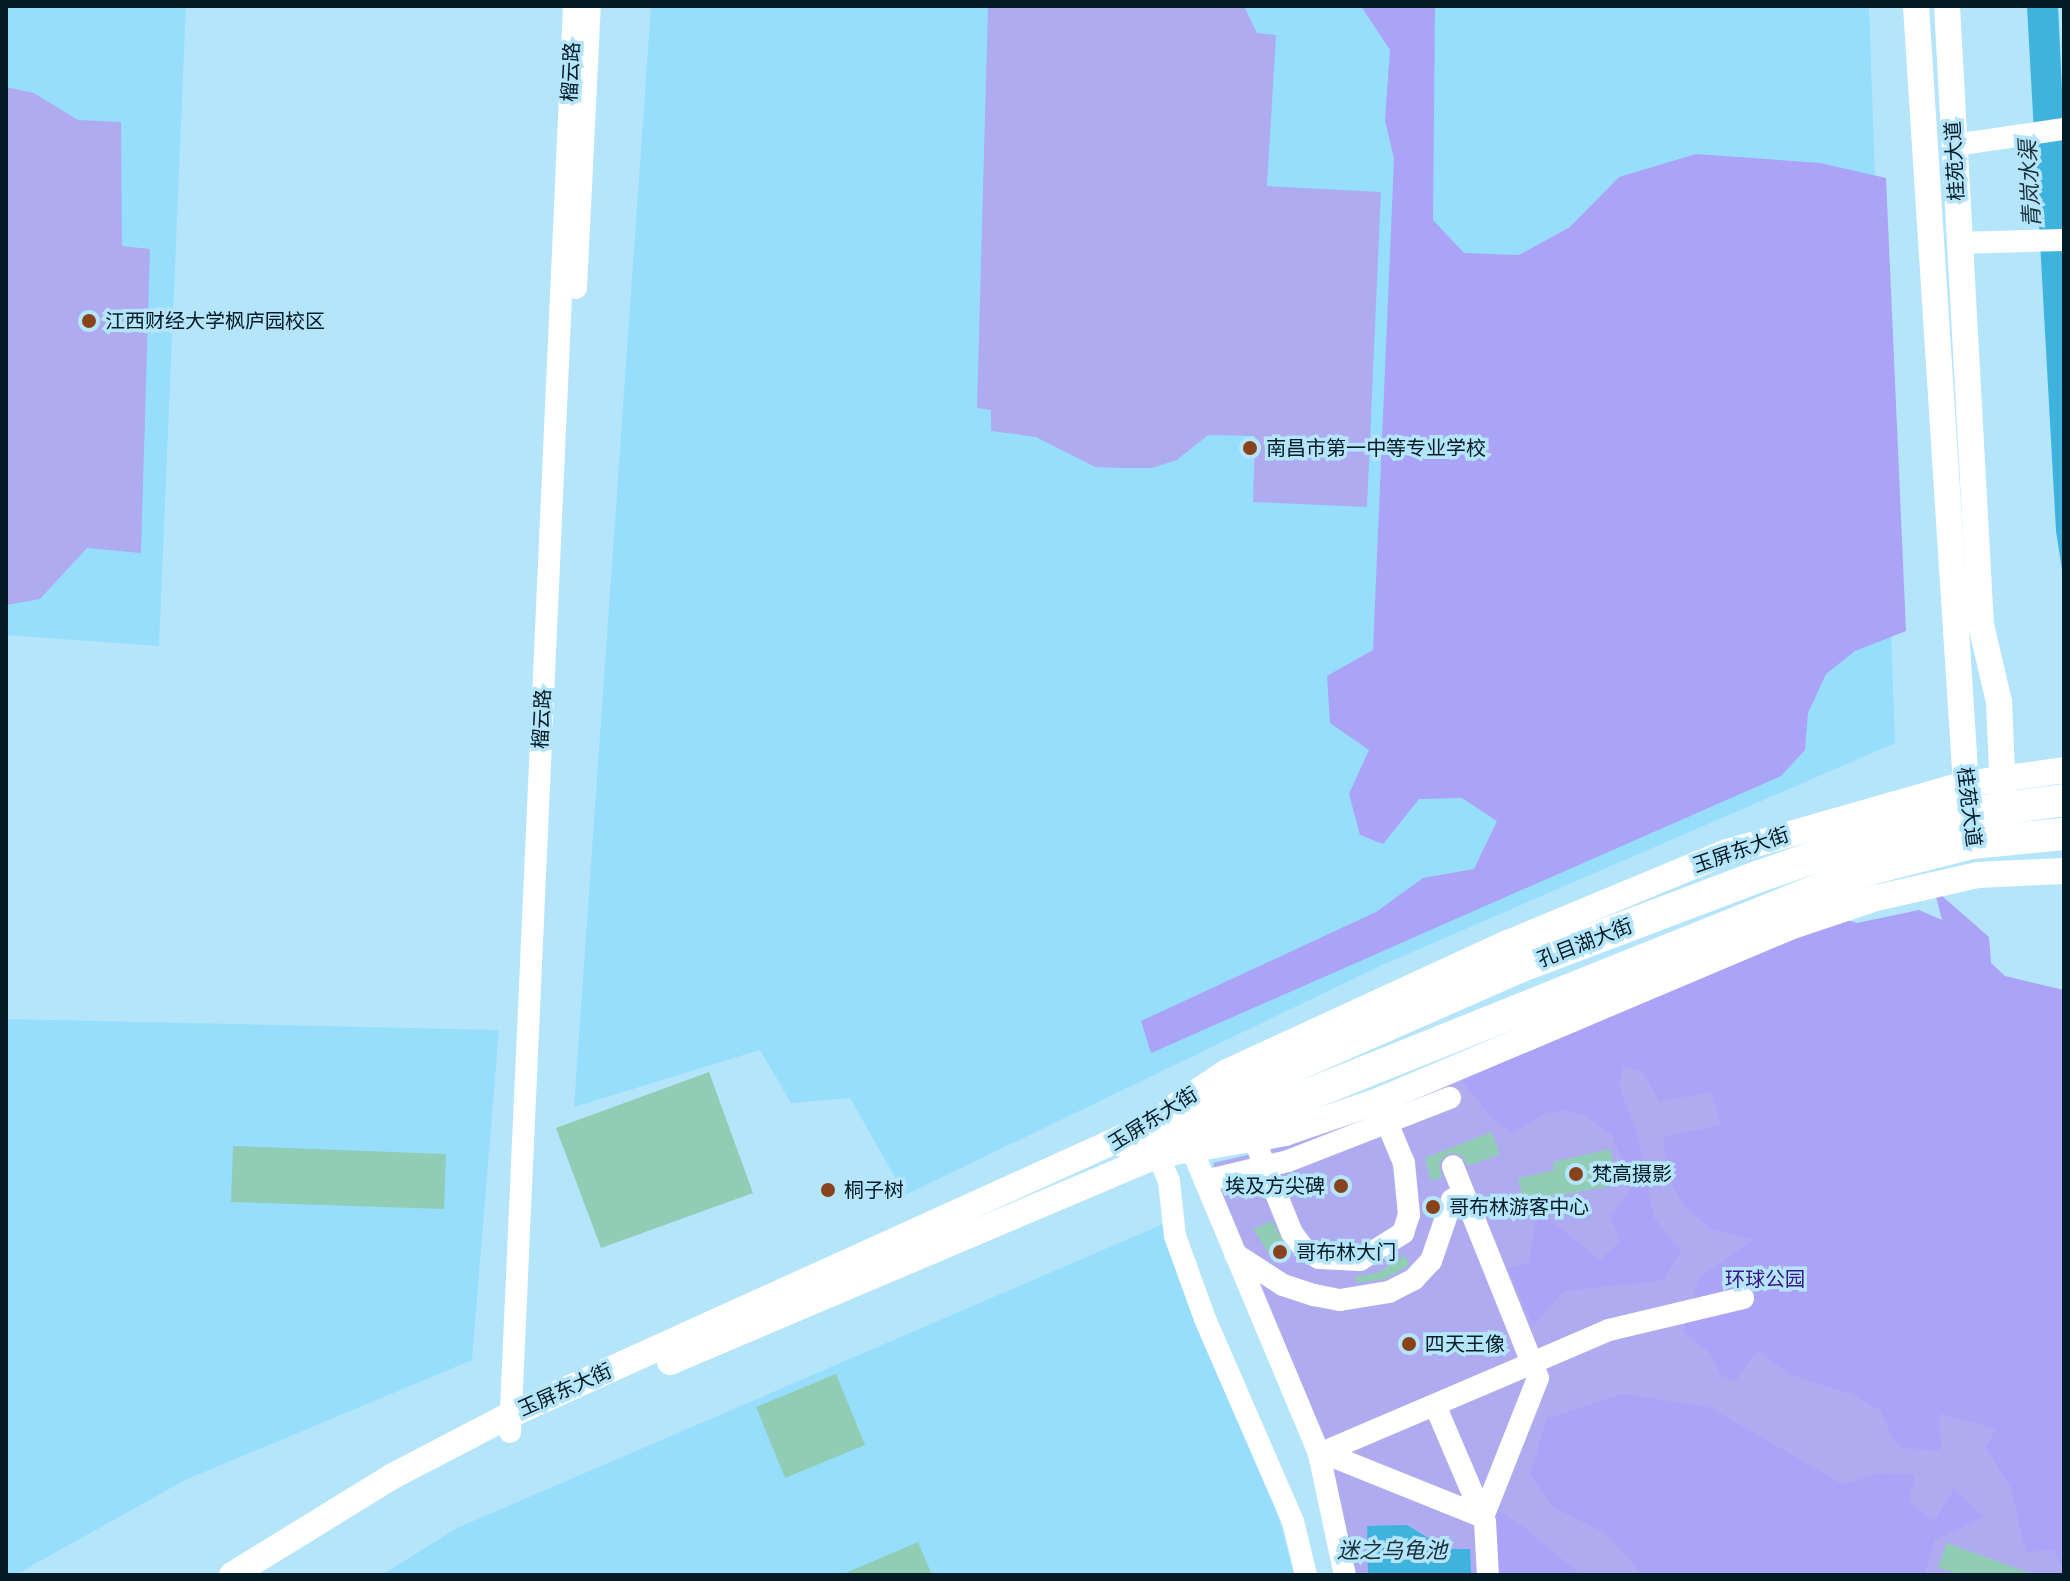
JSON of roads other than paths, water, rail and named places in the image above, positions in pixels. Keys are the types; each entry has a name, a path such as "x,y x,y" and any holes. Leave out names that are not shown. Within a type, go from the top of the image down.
{"highway":[{"name":"孔目湖大街","path":"1158,1155 1519,967 1861,841 1967,813 2064,800"},
{"name":"孔目湖大街","path":"1123,1141 1187,1138 1857,873 1972,843 2064,834"}],"main road":[{"name":"桂苑大道","path":"1916,6 1965,784 1978,875"},
{"name":"桂苑大道","path":"1947,6 1981,625 1999,702 2003,778 2003,830 1978,875"},
{"name":"玉屏东大街","path":"232,1575 391,1477 1123,1141 1227,1072 1508,943 1727,852 1965,784 2064,770"},
{"path":"1187,1138 1254,1139 1383,1113 1790,927 1876,898 1978,875 2064,871"},
{"name":"玉屏东大街","path":"263,1575 515,1421 1158,1155"}],"street":[{"name":"榴云路","path":"515,1421 574,6"},
{"name":"榴云路","path":"515,1421 590,6"},
{"path":"1955,145 2064,129"},
{"path":"1960,243 2056,241"},
{"path":"1205,1181 1263,1167 1383,1113 1450,1098"},
{"path":"1254,1139 1263,1167 1304,1249 1319,1258 1360,1260 1403,1233 1409,1215 1404,1163 1383,1113"},
{"path":"1187,1138 1322,1454 1345,1575"},
{"path":"1158,1155 1169,1181 1180,1250 1293,1521 1306,1575"},
{"path":"1453,1166 1461,1196 1538,1378 1483,1517"},
{"path":"1235,1254 1283,1285 1314,1295 1340,1300 1389,1292 1414,1279 1431,1261 1452,1200 1461,1196"},
{"path":"1322,1454 1609,1330 1743,1298"},
{"path":"1435,1405 1483,1517 1488,1575"},
{"path":"1322,1454 1483,1517"}],"water":[{"path":"2027,6 2058,6 2064,132 2064,582 2056,531"},
{"name":"迷之乌龟池","path":"1407,1525 1446,1549 1470,1549 1471,1575 1368,1575 1367,1526"}],"place":[{"name":"江西财经大学枫庐园校区","path":"89,321"},
{"name":"南昌市第一中等专业学校","path":"1250,448"},
{"name":"梵高摄影","path":"1576,1174"},
{"name":"埃及方尖碑","path":"1341,1186"},
{"name":"桐子树","path":"828,1190"},
{"name":"哥布林游客中心","path":"1433,1207"},
{"name":"哥布林大门","path":"1280,1252"},
{"name":"四天王像","path":"1409,1344"}],"water label":[{"name":"青岚水渠","path":"2030,184"}],"park label":[{"name":"环球公园","path":"1765,1279"}]}
